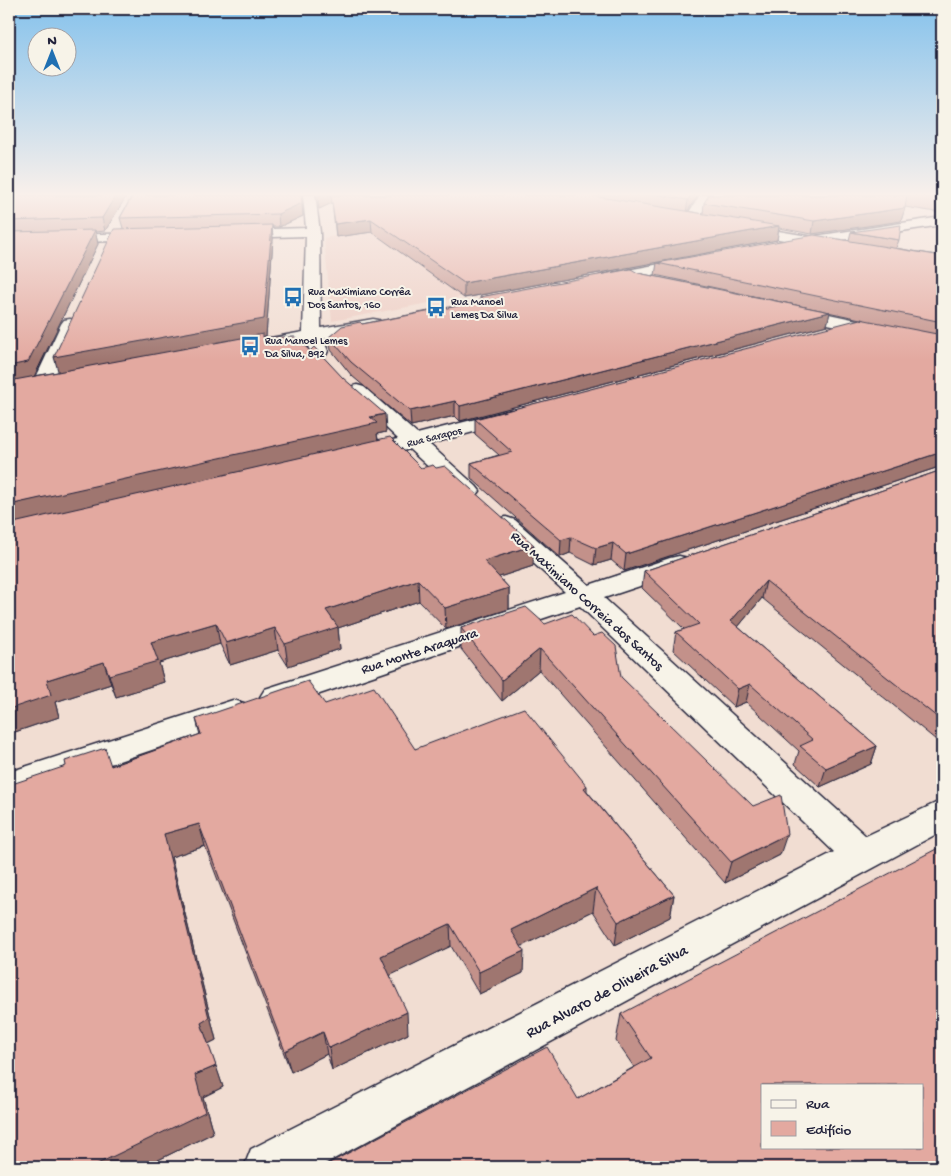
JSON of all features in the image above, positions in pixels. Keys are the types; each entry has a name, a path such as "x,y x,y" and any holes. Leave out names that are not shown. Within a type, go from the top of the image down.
{"street":[{"path":"102,255 104,250"},
{"name":"Rua Maximiano Correia dos Santos","path":"313,250 312,335 318,350 336,372 585,596 862,855"},
{"path":"588,282 707,260"},
{"path":"626,275 664,283"},
{"path":"68,382 34,388 78,308"},
{"path":"780,308 942,343"},
{"path":"246,348 390,320"},
{"path":"808,337 856,325"},
{"name":"Rua Sarapos","path":"384,448 528,411"},
{"name":"Rua Monte Araquara","path":"9,785 585,596 707,554"},
{"name":"Rua Alvaro de Oliveira Silva","path":"269,1167 942,814"}],"shaded area":[{"path":"325,250 714,250 332,321"}],"building":[{"path":"9,250 85,250 28,362 9,366"},
{"path":"104,250 270,250 264,319 54,357"},
{"path":"416,250 647,250 464,283"},
{"path":"731,250 905,250 942,256 942,322 657,263"},
{"path":"631,269 638,273 830,312 460,406 455,401 410,411 351,362 329,337 342,326 485,301 480,297"},
{"path":"860,319 942,335 942,452 626,554 613,543 596,548 571,537 561,540 471,463 512,452 475,419"},
{"path":"263,334 263,337 295,337 310,351 314,347 343,378 385,414 370,417 377,423 9,505 9,381"},
{"path":"390,437 421,468 433,465 436,468 445,466 534,545 484,561 509,588 445,608 418,580 326,610 338,627 285,644 275,628 226,643 216,623 151,642 158,661 109,675 104,662 47,680 51,695 9,709 9,524"},
{"path":"942,470 942,721 766,581 731,621 877,746 826,768 800,746 813,740 750,684 738,689 676,632 699,624 644,571"},
{"path":"526,607 545,624 572,614 593,636 602,633 616,646 621,677 753,806 781,795 787,834 731,862 540,649 502,680 461,628"},
{"path":"308,681 325,704 374,687 415,749 524,708 587,786 584,788 674,895 618,922 596,888 511,930 524,951 479,972 450,924 381,956 407,1012 329,1048 323,1032 285,1051 199,824 164,834 209,1018 201,1023 216,1066 195,1075 205,1112 91,1167 9,1167 9,785 66,766 65,761 105,748 111,766 201,734 196,719"},
{"path":"942,846 942,1167 322,1167 547,1047 578,1099 651,1058 621,1014"}],"place":[{"name":"Rua Maximiano Corrêa Dos Santos, 160","path":"293,297"},
{"name":"Rua Manoel Lemes Da Silva","path":"436,307"},
{"name":"Rua Manoel Lemes Da Silva, 892","path":"250,346"}]}
